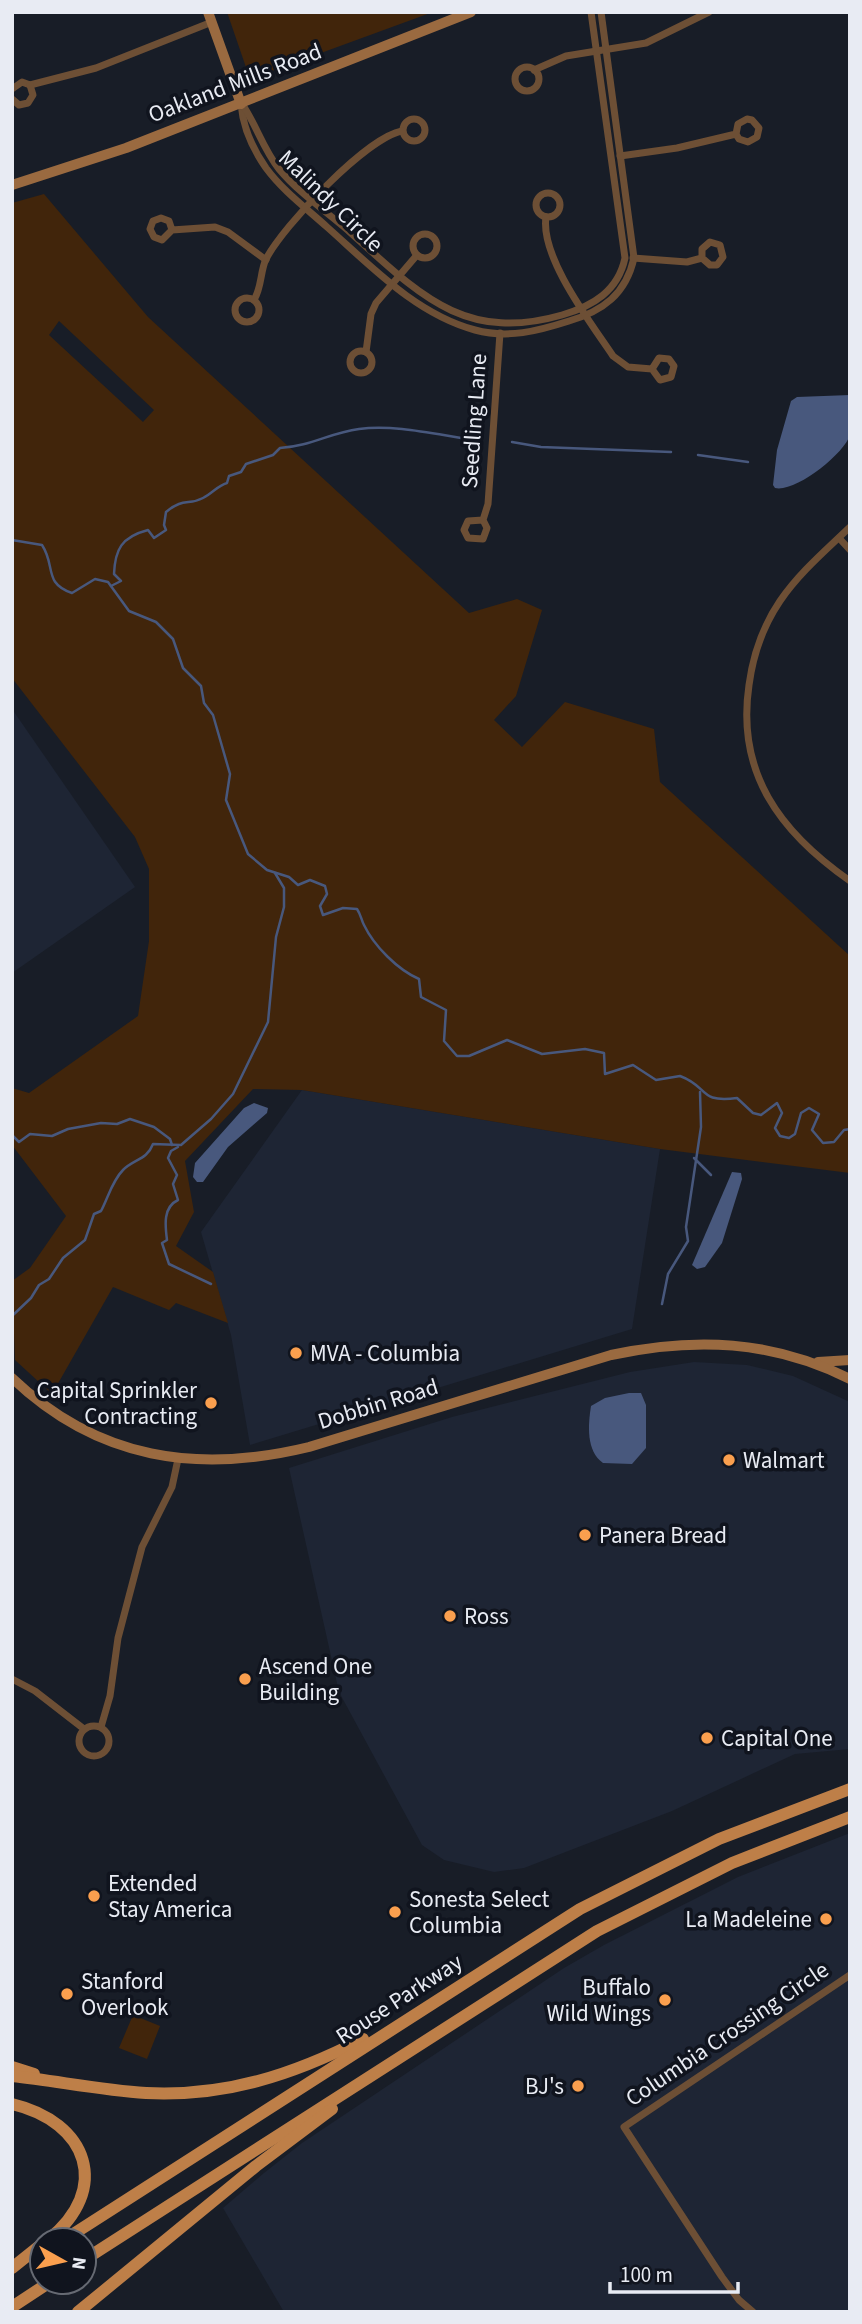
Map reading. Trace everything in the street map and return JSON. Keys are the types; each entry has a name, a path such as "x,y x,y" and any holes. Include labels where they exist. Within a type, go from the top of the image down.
{"main road":[{"name":"Rouse Parkway","path":"86,2226 425,2007 617,1888 778,1814 850,1787"},
{"path":"98,2251 425,2040 631,1912 732,1863 850,1817"},
{"path":"12,2076 142,2093 194,2093 239,2087 302,2068 425,2007"},
{"path":"78,2312 256,2166 425,2040"},
{"path":"12,2067 48,2080"},
{"path":"12,2105 46,2115 57,2122 67,2131 81,2156 84,2181 79,2202 64,2226"},
{"path":"12,2268 28,2255"},
{"path":"12,2274 28,2264"},
{"path":"12,2307 29,2296"}],"street":[{"name":"Oakland Mills Road","path":"12,185 94,160 471,12"},
{"name":"Malindy Circle","path":"241,104 273,161 311,205 395,280 446,319 500,335 537,331 616,296 631,275 634,258 622,155 602,51 591,12"},
{"name":"Malindy Circle","path":"395,280 459,314 501,325 585,312 610,290 622,272 625,258 602,51 601,12"},
{"path":"534,69 555,59 646,43 709,12"},
{"path":"12,89 22,82 30,85 96,68 210,17 241,104"},
{"path":"12,99 19,104 28,103 33,95 30,85"},
{"path":"254,300 266,260 311,205 373,144 402,131"},
{"path":"613,157 677,148 736,134"},
{"path":"546,217 545,234 553,257 585,312 619,362 635,369 652,369"},
{"path":"172,230 208,226 220,228 266,260"},
{"path":"366,352 371,314 417,255"},
{"path":"625,258 687,262 702,258"},
{"name":"Seedling Lane","path":"483,520 488,504 501,325"},
{"path":"850,527 794,582 766,625 751,671 746,719 752,763 778,814 850,881"},
{"path":"839,538 850,550"},
{"name":"Dobbin Road","path":"12,1378 54,1412 121,1446 178,1459 229,1461 270,1457 611,1355 656,1346 684,1343 739,1344 793,1354 850,1378"},
{"path":"814,1362 850,1360"},
{"path":"101,1727 110,1696 118,1638 142,1547 172,1487 178,1459"},
{"path":"12,1679 35,1691 84,1729"},
{"path":"91,1726 101,1727 107,1732 109,1741 105,1751 92,1756 82,1750 79,1738 84,1729 91,1726"},
{"name":"Columbia Crossing Circle","path":"753,2312 739,2300 624,2127 850,1975"},
{"name":"Columbia Crossing Circle","path":"739,2300 741,2312"}],"shaded area":[{"path":"227,12 433,12 250,79"},
{"path":"44,194 148,317 469,613 517,599 542,610 516,696 494,720 522,747 565,702 654,729 660,782 850,956 850,1173 660,1149 302,1090 253,1089 185,1161 194,1212 176,1246 213,1272 228,1323 176,1303 169,1310 113,1287 52,1394 15,1360 12,1281 30,1268 66,1216 12,1145 12,1088 29,1093 138,1016 149,941 149,869 135,837 12,678 12,203","holes":["59,321 154,410 143,422 49,335"]},
{"path":"12,709 135,887 12,973"},
{"path":"302,1090 660,1149 632,1329 250,1445 231,1335 201,1232"},
{"path":"694,1362 747,1365 793,1376 850,1402 850,1749 795,1754 672,1811 524,1868 494,1872 444,1860 422,1845 339,1692 289,1468 452,1417 630,1372"},
{"path":"850,1833 850,2312 284,2312 223,2208 264,2173 302,2143 564,1968 738,1877"},
{"path":"133,2015 160,2026 147,2059 119,2048"}],"water":[{"path":"850,395 851,431 839,452 794,485 775,488 773,485 777,450 791,401 797,397"},
{"path":"254,1103 268,1108 267,1113 228,1147 203,1182 197,1182 193,1177 195,1163 244,1108"},
{"path":"732,1172 741,1173 742,1179 722,1243 705,1267 697,1269 692,1265"},
{"path":"641,1393 646,1405 646,1448 632,1464 603,1463 597,1458 591,1445 591,1406 605,1398"}],"waterway":[{"path":"111,586 121,581 114,574 118,551 131,536 148,530 154,538 166,530 166,512 172,507 203,498 227,483 229,476 241,472 246,464 273,455 280,448 302,445 348,431 373,428 402,429 474,440"},
{"path":"512,442 541,447 671,452"},
{"path":"698,455 748,462"},
{"path":"12,540 42,545 53,579 63,589 72,593 95,579 108,582 129,611 156,622 173,639 183,668 201,686 204,703 213,715 230,774 226,800 248,854 267,870 289,877 298,885 310,880 325,886 327,894 320,906 323,915 343,908 357,909 368,933 380,949 403,970 419,979 421,997 446,1010 444,1041 457,1056 469,1056 507,1040 542,1054 585,1049 604,1053 605,1074 633,1065 656,1080 680,1076 709,1096 737,1098 753,1113 761,1115 777,1103 782,1113 775,1128 780,1136 789,1138 795,1134 801,1113 809,1108 819,1114 812,1130 823,1143 834,1142 844,1130 850,1129"},
{"path":"12,1316 31,1298 39,1285 49,1279 63,1258 85,1240 94,1214 101,1211 119,1174 144,1156 153,1144 181,1145 211,1119 233,1094 268,1022 276,937 284,907 284,888 275,873"},
{"path":"662,1304 668,1274 688,1241 686,1227 701,1127 700,1092"},
{"path":"12,1135 19,1142 30,1134 52,1136 68,1129 101,1123 117,1124 130,1119 154,1127 170,1139 172,1145"},
{"path":"178,1147 171,1151 168,1158 177,1175 173,1184 178,1200 167,1212 167,1240 162,1243 169,1264 211,1284"},
{"path":"694,1158 711,1175"}],"place":[{"name":"MVA - Columbia","path":"296,1353"},
{"name":"Capital Sprinkler Contracting","path":"211,1403"},
{"name":"Walmart","path":"729,1460"},
{"name":"Panera Bread","path":"585,1535"},
{"name":"Ross","path":"450,1616"},
{"name":"Ascend One Building","path":"245,1679"},
{"name":"Capital One","path":"707,1738"},
{"name":"Extended Stay America","path":"94,1896"},
{"name":"Sonesta Select Columbia","path":"395,1912"},
{"name":"La Madeleine","path":"826,1919"},
{"name":"Stanford Overlook","path":"67,1994"},
{"name":"Buffalo Wild Wings","path":"665,2000"},
{"name":"BJ's","path":"578,2086"}]}
